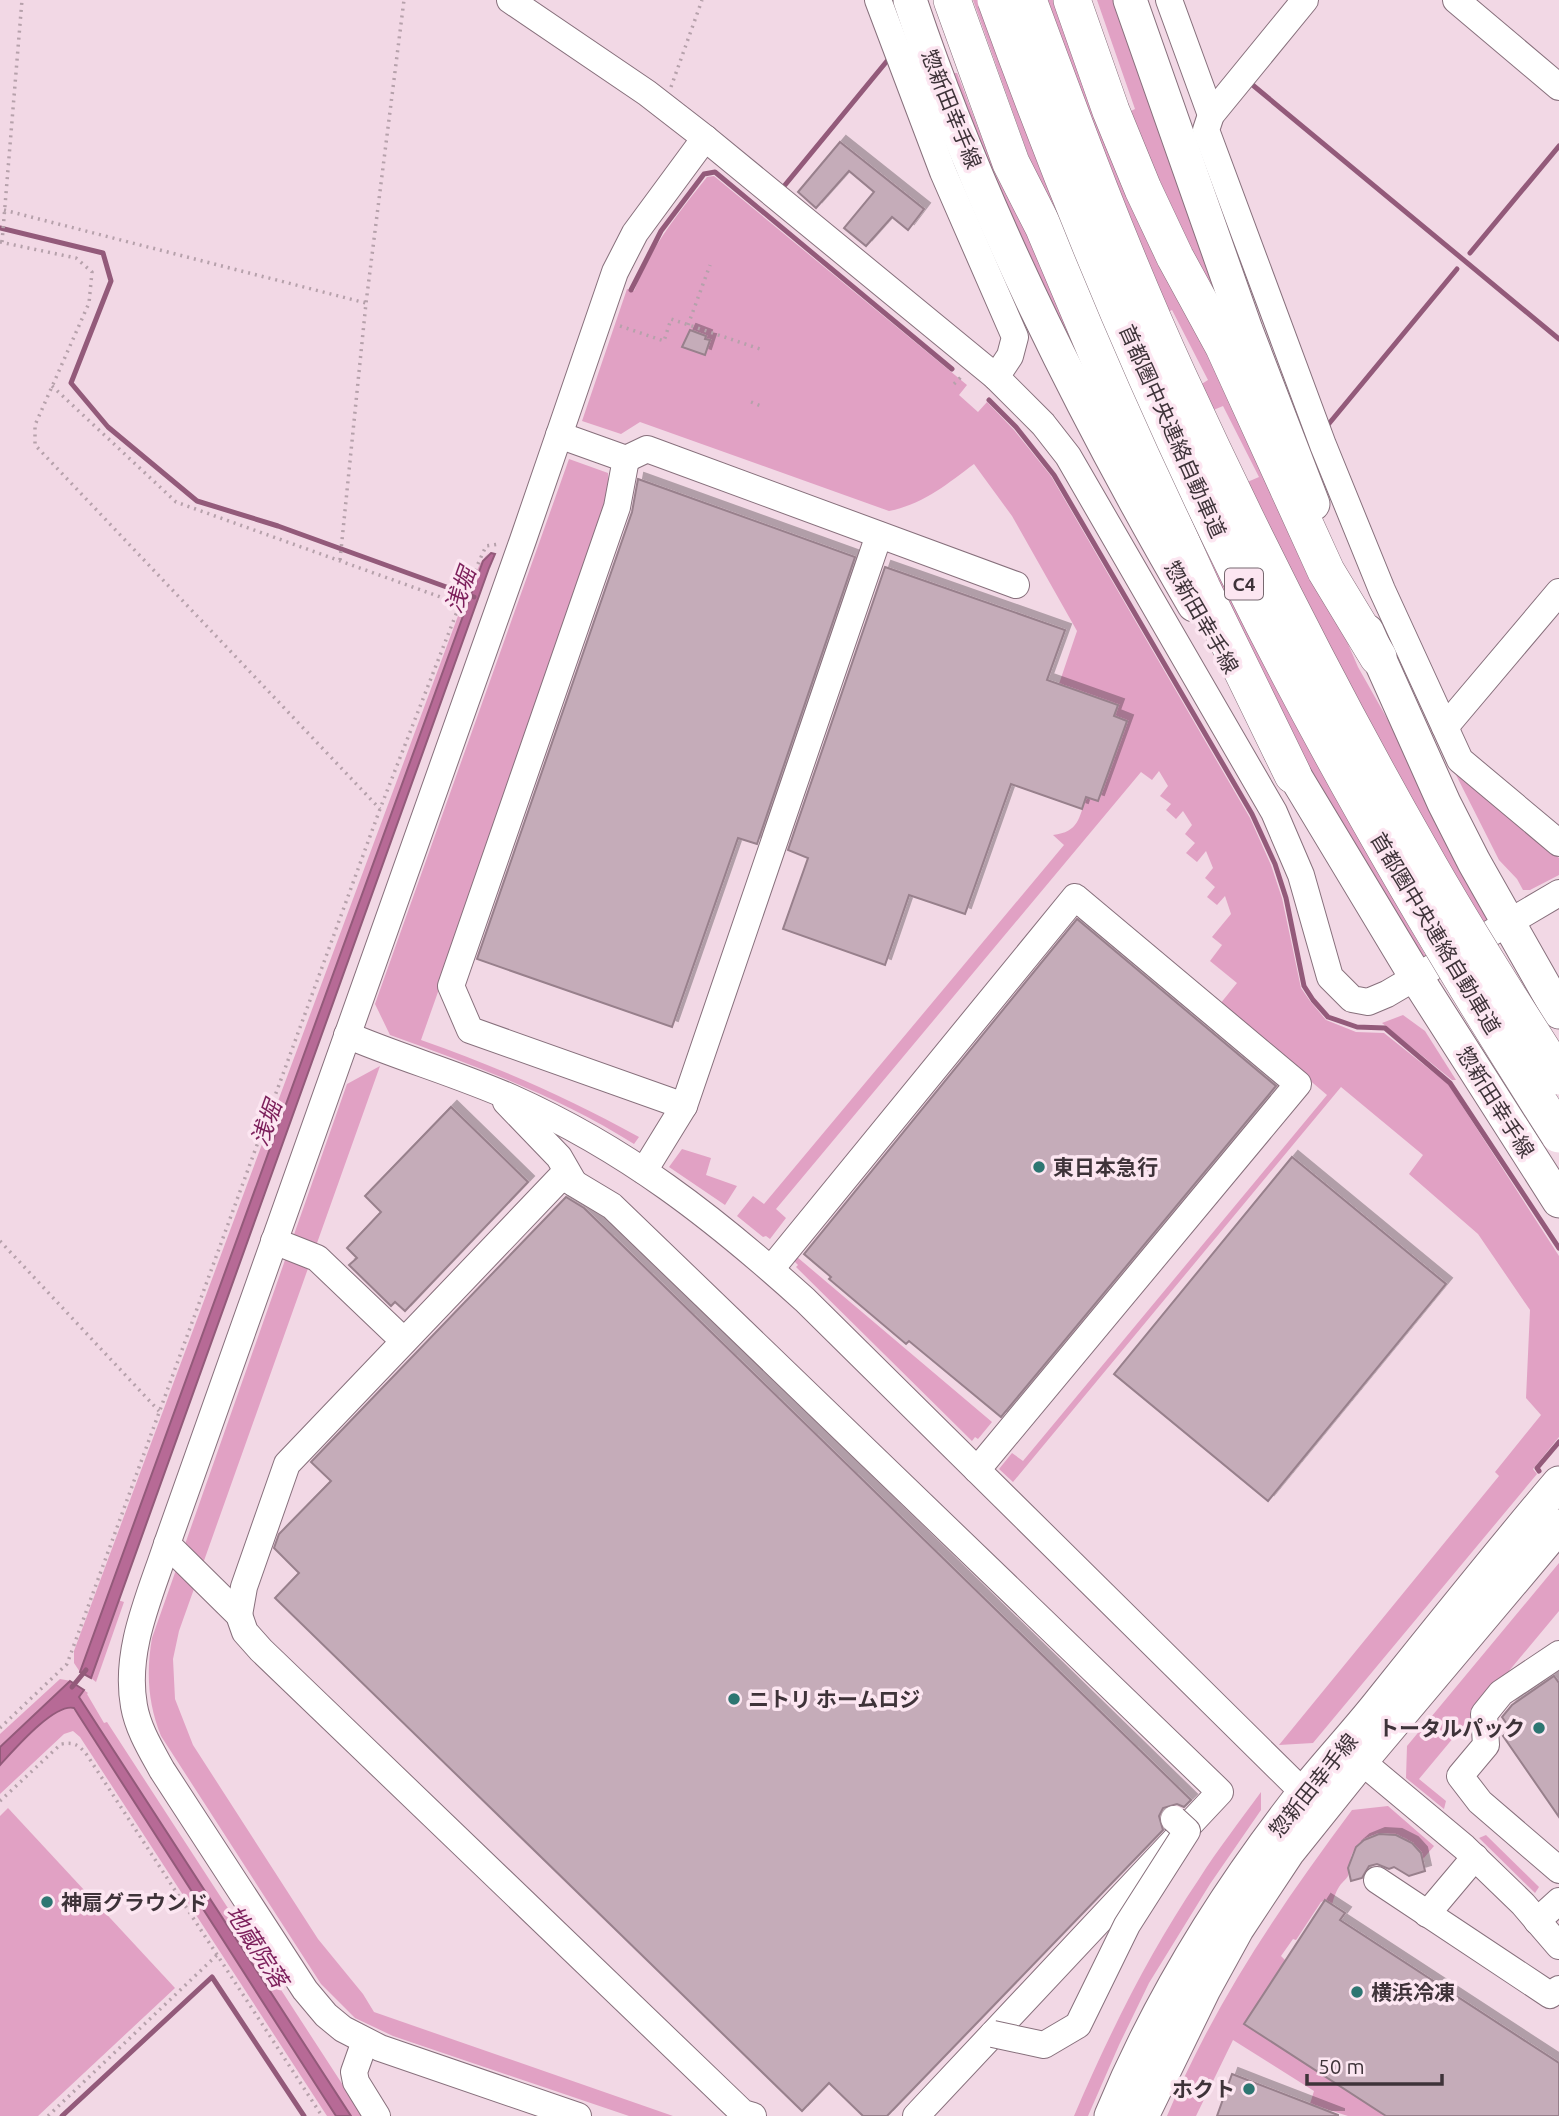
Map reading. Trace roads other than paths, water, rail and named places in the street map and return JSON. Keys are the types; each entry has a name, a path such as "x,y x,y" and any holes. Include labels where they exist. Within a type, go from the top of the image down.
{"highway":[{"path":"952,0 1011,163 1044,228 1115,396 1202,588 1293,775"},
{"name":"首都圏中央連絡自動車道","path":"996,0 1084,229 1149,383 1239,575 1335,760 1414,900 1559,1133"},
{"name":"首都圏中央連絡自動車道","path":"1028,0 1118,235 1177,374 1257,543 1311,652 1421,852 1559,1076"},
{"path":"1072,0 1111,111 1143,189 1175,257 1224,347 1326,571 1378,657"}],"main road":[{"name":"惣新田幸手線","path":"910,0 987,196 1078,393 1115,465 1293,775 1416,977 1559,1201"},
{"path":"1130,0 1246,330 1312,503 1444,803 1507,923 1559,1012"},
{"name":"惣新田幸手線","path":"1111,2116 1144,2041 1174,1986 1231,1894 1304,1794 1559,1483"},
{"name":"惣新田幸手線","path":"1142,2116 1175,2044 1237,1929 1288,1852 1559,1526"}],"street":[{"path":"510,0 664,106 705,138 996,377 1043,424 1068,456 1274,812 1301,875 1330,977 1352,999 1368,1002 1387,994 1559,893"},
{"path":"878,0 943,172 1015,337 1010,356 996,377"},
{"path":"1169,0 1211,116"},
{"path":"1306,0 1211,116 1206,130 1298,380 1382,590 1460,760 1559,843"},
{"path":"1456,0 1559,87"},
{"path":"578,2116 403,2057 343,2029 326,2015 306,1990 162,1770 142,1733 134,1707 132,1660 139,1626 167,1544 523,540 615,272 635,233 705,138"},
{"path":"559,435 626,459 647,449 1016,585"},
{"path":"626,459 617,507 450,986 470,1030 684,1106"},
{"path":"644,1171 684,1106 879,535"},
{"path":"1445,727 1559,592"},
{"path":"771,1269 1074,897 1298,1084 977,1470"},
{"path":"347,1035 496,1092 562,1122 619,1153 744,1245 805,1300 1304,1794"},
{"path":"496,1092 559,1157 574,1184"},
{"path":"239,1615 244,1587 287,1464 562,1176 612,1206 1220,1792 916,2116"},
{"path":"274,1241 317,1258 404,1341"},
{"path":"167,1544 239,1615 245,1632 261,1650 743,2113 753,2116"},
{"path":"1559,1654 1501,1693 1484,1714 1486,1745 1460,1776 1479,1802 1559,1870"},
{"path":"1361,1761 1475,1857 1559,1946"},
{"path":"1450,1835 1479,1802"},
{"path":"993,2034 1044,2045 1077,2025 1128,1925 1187,1831 1174,1819"},
{"path":"1427,1914 1475,1857"},
{"path":"1377,1880 1550,1995 1559,1989"},
{"path":"1537,1920 1559,1902"},
{"path":"365,2041 354,2065 354,2072 356,2082 377,2116"}],"waterway":[{"path":"785,185 887,61"},
{"path":"1249,82 1559,339"},
{"path":"1470,253 1559,146"},
{"path":"631,290 661,231 704,174 715,172 952,369"},
{"path":"0,228 103,253 111,281 71,383 108,427 197,501 278,526 474,597"},
{"path":"1327,426 1457,269"},
{"path":"989,400 1016,427 1054,475 1252,814 1275,864 1286,898 1304,986 1313,1000 1328,1017 1357,1027 1385,1028 1450,1083 1559,1248"},
{"path":"1539,1471 1537,1468 1559,1442"},
{"name":"浅堀","path":"72,1687 86,1670"},
{"path":"62,2116 212,1977 304,2116"}],"place":[{"name":"東日本急行","path":"1039,1167"},
{"name":"ニトリ ホームロジ","path":"734,1699"},
{"name":"トータルパック","path":"1539,1728"},
{"name":"神扇グラウンド","path":"47,1902"},
{"name":"横浜冷凍","path":"1357,1992"},
{"name":"ホクト","path":"1249,2089"}],"water label":[{"name":"地蔵院落","path":"257,1946"}]}
